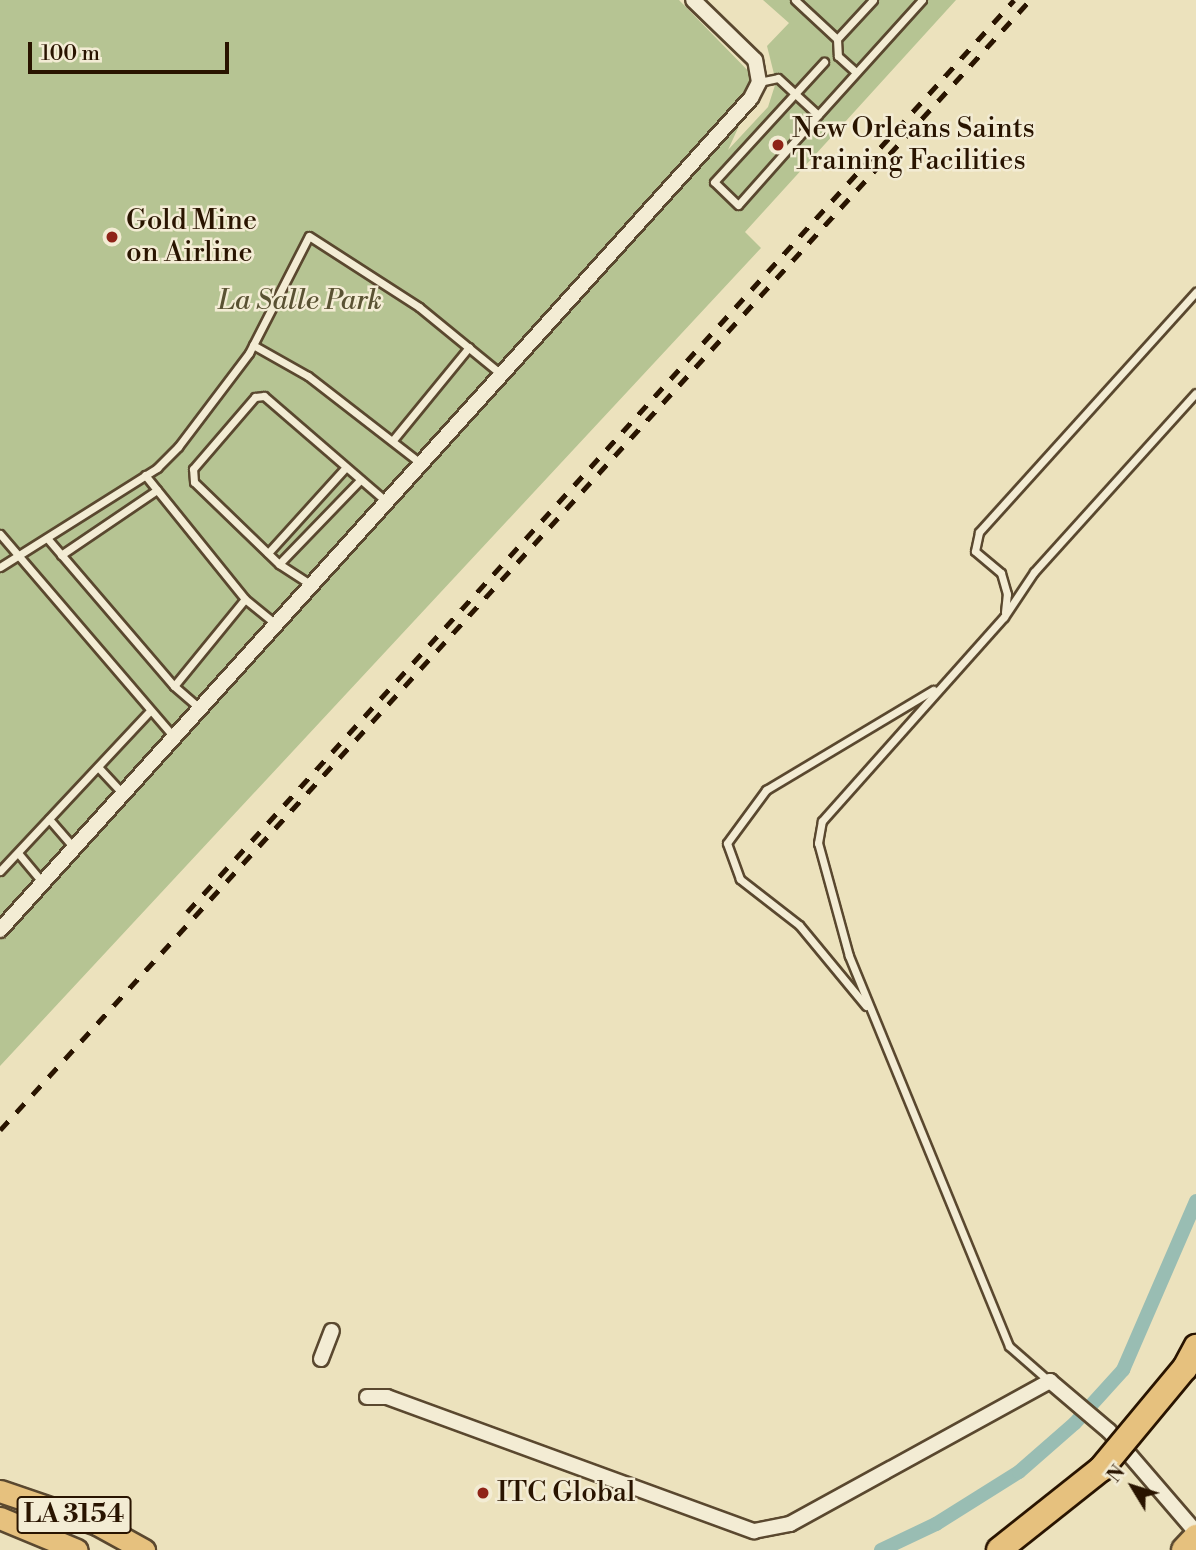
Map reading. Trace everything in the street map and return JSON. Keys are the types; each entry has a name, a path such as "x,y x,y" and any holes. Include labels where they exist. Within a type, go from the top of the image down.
{"highway":[{"path":"999,1550 1101,1469 1185,1368 1196,1347"},
{"path":"1184,1550 1196,1534"}],"main road":[{"name":"LA 3154","path":"0,1491 97,1524 144,1550"},
{"name":"LA 3154","path":"0,1518 78,1550"}],"street":[{"path":"0,930 715,141 759,82 755,60 693,0"},
{"path":"321,1359 332,1331"},
{"path":"367,1398 387,1397 754,1531 790,1524 1050,1381 1109,1431 1196,1534"}],"lane":[{"path":"796,0 837,39 838,56 856,72"},
{"path":"837,39 873,0"},
{"path":"824,62 714,183 738,205 922,0"},
{"path":"759,82 778,78 818,115"},
{"path":"0,567 145,475 178,447 213,406 253,345 309,236 419,307 502,375"},
{"path":"1004,617 1007,594 1001,573 975,551 979,532 1196,292"},
{"path":"253,345 308,376 422,465"},
{"path":"393,440 469,348"},
{"path":"1050,1381 1009,1346 849,956 818,843 822,821 1004,617 1034,572 1196,393"},
{"path":"314,586 279,564 194,482 193,469 255,397 264,397 388,503"},
{"path":"268,553 345,468"},
{"path":"145,475 245,598 278,625"},
{"path":"279,564 360,480"},
{"path":"61,555 157,490"},
{"path":"322,494 334,506"},
{"path":"297,521 309,533"},
{"path":"0,534 149,712 175,738"},
{"path":"47,538 174,686 200,710"},
{"path":"174,686 245,598"},
{"path":"873,1016 799,925 740,879 727,843 766,789 942,684"},
{"path":"0,872 149,712"},
{"path":"98,768 124,794"},
{"path":"49,819 74,848"},
{"path":"18,853 43,883"}],"green space":[{"name":"La Salle Park","path":"0,0 679,0 759,82 728,150 768,107 776,82 767,46 789,23 763,0 956,0 745,232 761,248 0,1066"}],"waterway":[{"path":"881,1550 936,1524 1019,1472 1075,1423 1123,1370 1196,1201"}],"railway":[{"path":"187,912 1014,0"},
{"path":"0,1130 1030,0"}],"place":[{"name":"New Orleans Saints Training Facilities","path":"778,145"},
{"name":"Gold Mine on Airline","path":"112,237"},
{"name":"ITC Global","path":"483,1493"}]}
